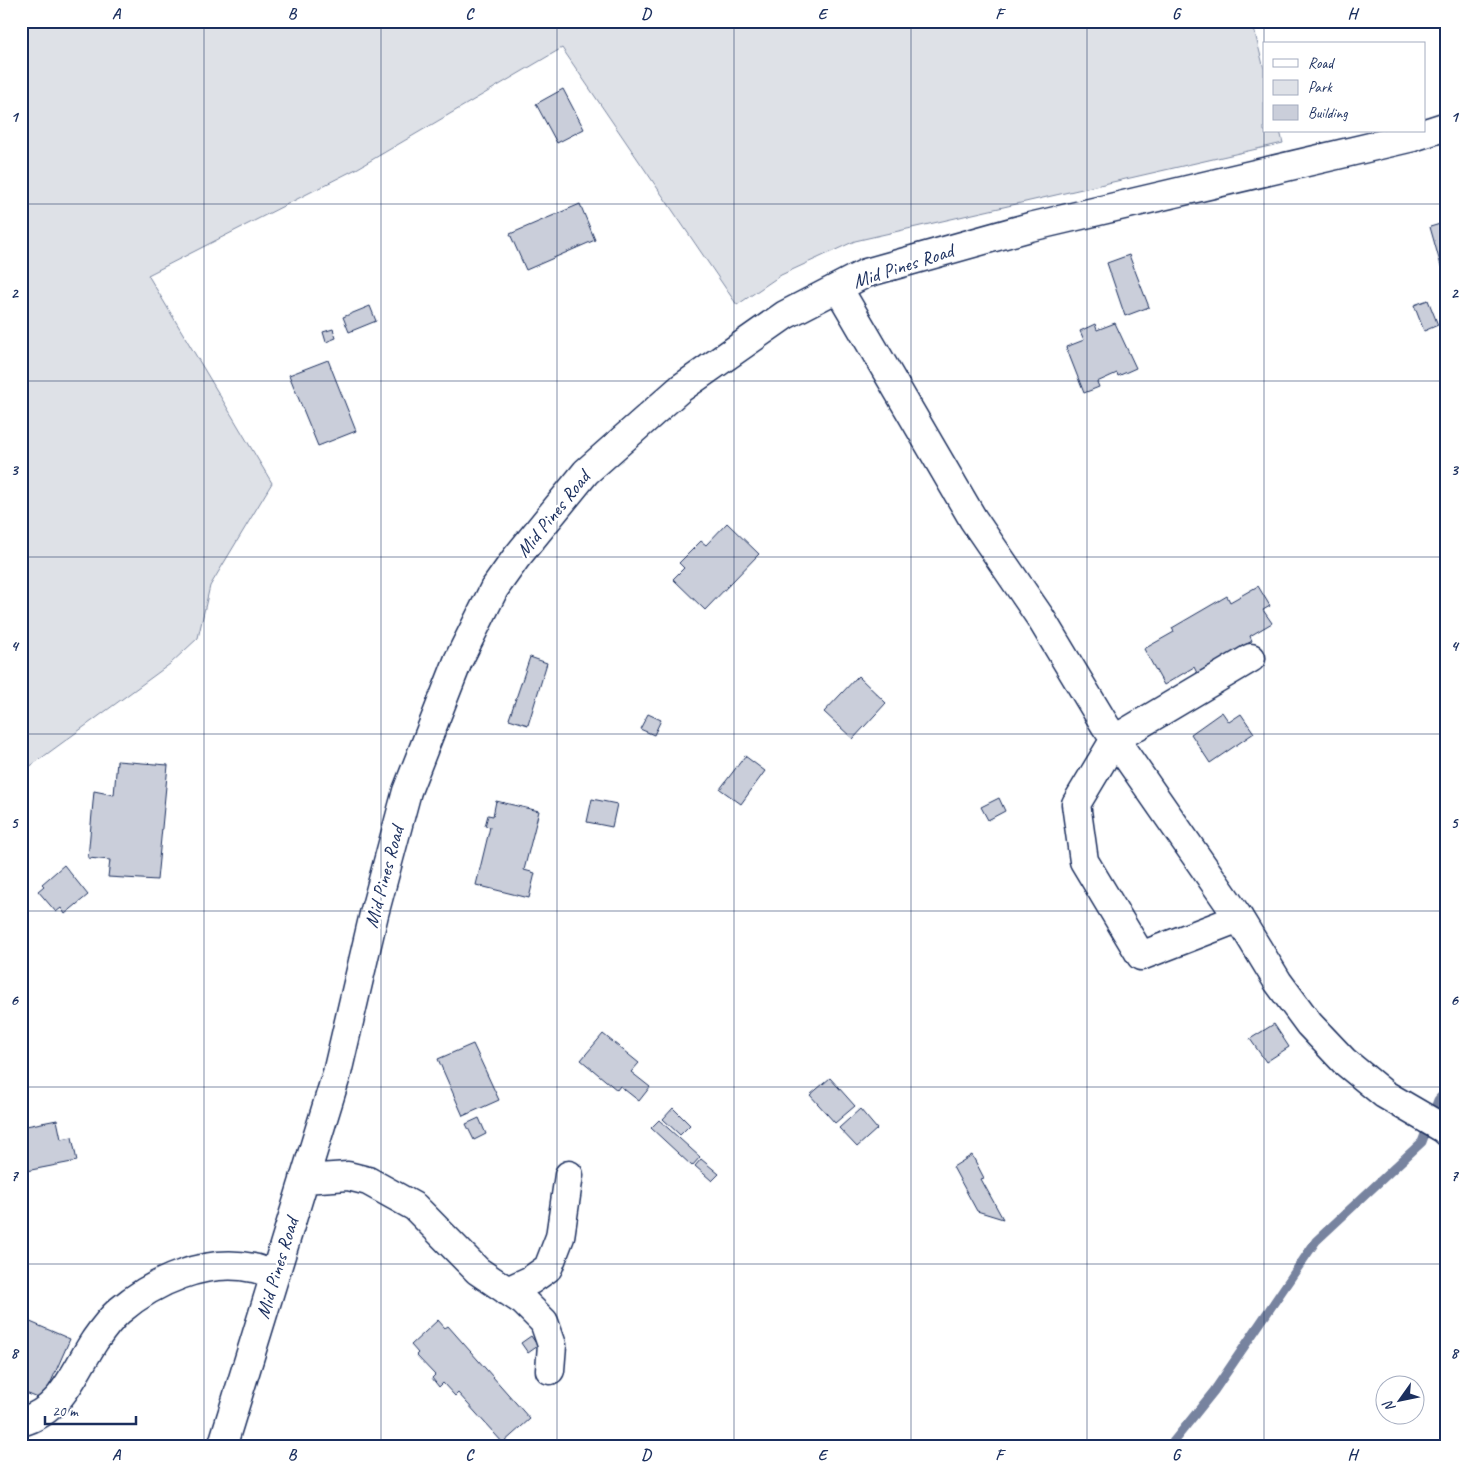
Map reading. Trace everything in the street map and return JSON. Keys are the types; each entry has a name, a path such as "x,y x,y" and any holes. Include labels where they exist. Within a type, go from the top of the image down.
{"street":[{"name":"Mid Pines Road","path":"222,1447 336,1073 374,914 407,791 458,661 494,589 516,558 586,472 681,388 785,316 866,274 1030,227 1413,137 1447,126"},
{"path":"838,288 973,519 1040,617 1115,739 1239,918 1278,982 1308,1024 1351,1066 1384,1094 1445,1131"},
{"path":"1239,918 1141,956 1084,861 1076,804 1115,739 1250,658"},
{"path":"507,1290 531,1280 548,1268 560,1236 569,1175"},
{"path":"304,1179 348,1176 368,1181 414,1207 478,1271 524,1302 544,1322 552,1346 550,1370"},
{"path":"21,1422 47,1410 64,1393 96,1340 118,1312 141,1294 169,1279 225,1266 253,1268 274,1276"}],"green space":[{"path":"21,21 1252,21 1263,65 1263,132 1280,132 1283,143 855,241 781,275 737,305 562,48 358,168 148,275 272,483 210,586 198,638 170,664 21,773"}],"building":[{"path":"563,89 584,129 557,143 536,104"},
{"path":"580,204 595,240 526,270 510,234"},
{"path":"1447,222 1447,265 1441,266 1430,227"},
{"path":"1129,255 1149,307 1125,316 1107,263"},
{"path":"1428,300 1438,325 1424,331 1414,305"},
{"path":"370,306 376,321 349,332 343,317"},
{"path":"1115,323 1136,368 1118,376 1117,373 1097,382 1099,387 1084,393 1066,347 1084,340 1080,331 1095,324 1097,330"},
{"path":"333,329 336,338 326,342 323,332"},
{"path":"328,360 356,431 318,446 289,375"},
{"path":"727,523 759,554 705,610 673,579 684,568 679,563 701,541 706,545"},
{"path":"1258,586 1270,606 1263,610 1272,623 1250,636 1252,641 1197,673 1194,667 1164,685 1144,649 1174,632 1172,628 1227,596 1230,602"},
{"path":"530,657 547,663 528,725 509,719"},
{"path":"858,676 886,703 853,739 824,712"},
{"path":"1222,712 1229,722 1241,714 1254,733 1210,763 1191,734"},
{"path":"648,714 661,720 654,735 640,729"},
{"path":"745,756 765,771 741,804 720,789"},
{"path":"117,761 168,765 157,880 108,877 110,860 88,858 94,791 114,795"},
{"path":"999,798 1005,811 988,820 981,807"},
{"path":"592,799 617,804 612,827 587,822"},
{"path":"496,801 539,811 524,870 535,873 529,898 476,885 490,827 485,826 488,815 493,816"},
{"path":"64,865 88,895 65,914 61,908 56,912 38,891 44,886 42,884"},
{"path":"1274,1024 1289,1047 1266,1062 1250,1039"},
{"path":"603,1034 639,1063 631,1072 650,1087 639,1101 620,1086 617,1090 581,1060"},
{"path":"473,1044 499,1100 463,1116 438,1059"},
{"path":"830,1078 855,1106 835,1123 810,1095"},
{"path":"673,1108 690,1125 680,1135 663,1119"},
{"path":"860,1109 877,1129 857,1147 839,1128"},
{"path":"479,1118 486,1134 474,1140 466,1124"},
{"path":"57,1120 61,1139 72,1137 77,1161 21,1172 21,1127"},
{"path":"659,1120 700,1157 692,1166 651,1128"},
{"path":"972,1155 984,1178 981,1179 1003,1219 977,1211 953,1167"},
{"path":"701,1159 719,1174 712,1181 695,1166"},
{"path":"21,1318 70,1339 43,1400 21,1391"},
{"path":"438,1320 445,1328 448,1326 530,1419 503,1443 458,1393 455,1396 443,1383 439,1387 432,1378 435,1375 416,1355 418,1353 411,1345"},
{"path":"531,1336 538,1346 528,1353 521,1343"}],"waterway":[{"path":"1169,1447 1214,1391 1316,1241 1422,1142 1438,1100 1447,1090"}]}
